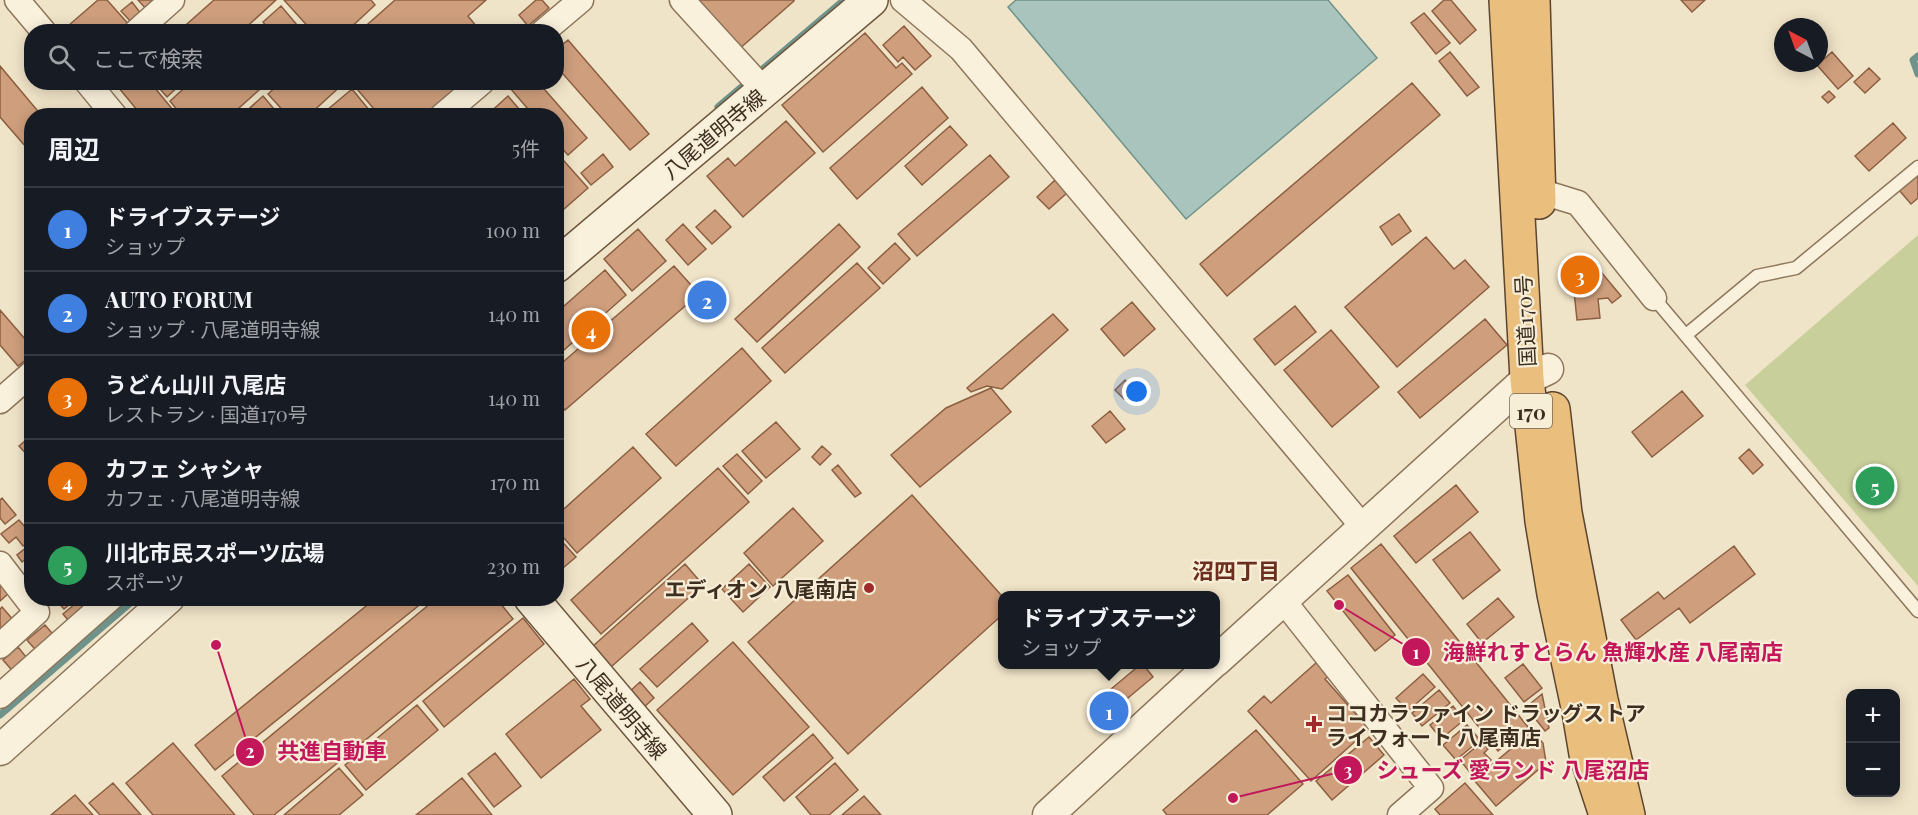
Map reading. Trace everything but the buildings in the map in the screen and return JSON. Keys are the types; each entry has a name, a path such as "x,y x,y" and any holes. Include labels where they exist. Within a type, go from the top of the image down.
{"highway":[{"name":"国道170号","path":"1506,0 1538,374"},
{"name":"国道170号","path":"1533,0 1539,191 1538,374 1542,521 1554,594 1579,712 1599,749 1628,815"},
{"name":"国道170号","path":"1599,749 1606,815"}],"main road":[{"name":"八尾道明寺線","path":"564,259 755,80 871,0"},
{"name":"八尾道明寺線","path":"538,606 715,815"}],"street":[{"path":"17,0 37,24"},
{"path":"145,24 172,0"},
{"path":"552,24 581,0"},
{"path":"682,0 755,80"},
{"path":"903,0 961,49 1363,527"},
{"path":"94,90 108,108"},
{"path":"451,108 473,90"},
{"path":"1539,191 1578,203 1654,298"},
{"path":"1220,656 1363,527 1538,374"},
{"path":"0,401 24,381"},
{"path":"0,564 24,594"},
{"path":"1282,600 1431,788 1400,815"},
{"path":"0,645 38,612 33,606"},
{"path":"2,690 102,606"},
{"path":"0,750 160,606"},
{"path":"1057,812 1207,669"},
{"path":"1595,815 1599,749"},
{"path":"1599,749 1643,815"}],"lane":[{"path":"1686,335 1757,276 1796,268 1918,167"},
{"path":"1654,298 1918,611"}],"green space":[{"path":"1918,235 1918,586 1745,385"}],"water":[{"path":"1016,0 1328,0 1377,58 1186,219 1008,7"}],"waterway":[{"path":"718,107 844,0"},
{"path":"1918,56 1913,60 1918,74"},
{"path":"0,715 127,606"}],"place":[{"name":"うどん山川 八尾店","path":"1580,275"},
{"name":"AUTO FORUM","path":"707,300"},
{"name":"カフェ シャシャ","path":"591,330"},
{"name":"川北市民スポーツ広場","path":"1875,486"},
{"name":"エディオン 八尾南店","path":"869,588"},
{"name":"海鮮れすとらん 魚輝水産 八尾南店","path":"1339,605"},
{"name":"共進自動車","path":"216,645"},
{"name":"ドライブステージ","path":"1109,711"},
{"name":"ココカラファイン ドラッグストア ライフォート 八尾南店","path":"1314,724"},
{"name":"シューズ 愛ランド 八尾沼店","path":"1233,798"}],"district":[{"name":"沼四丁目","path":"1236,570"}]}
